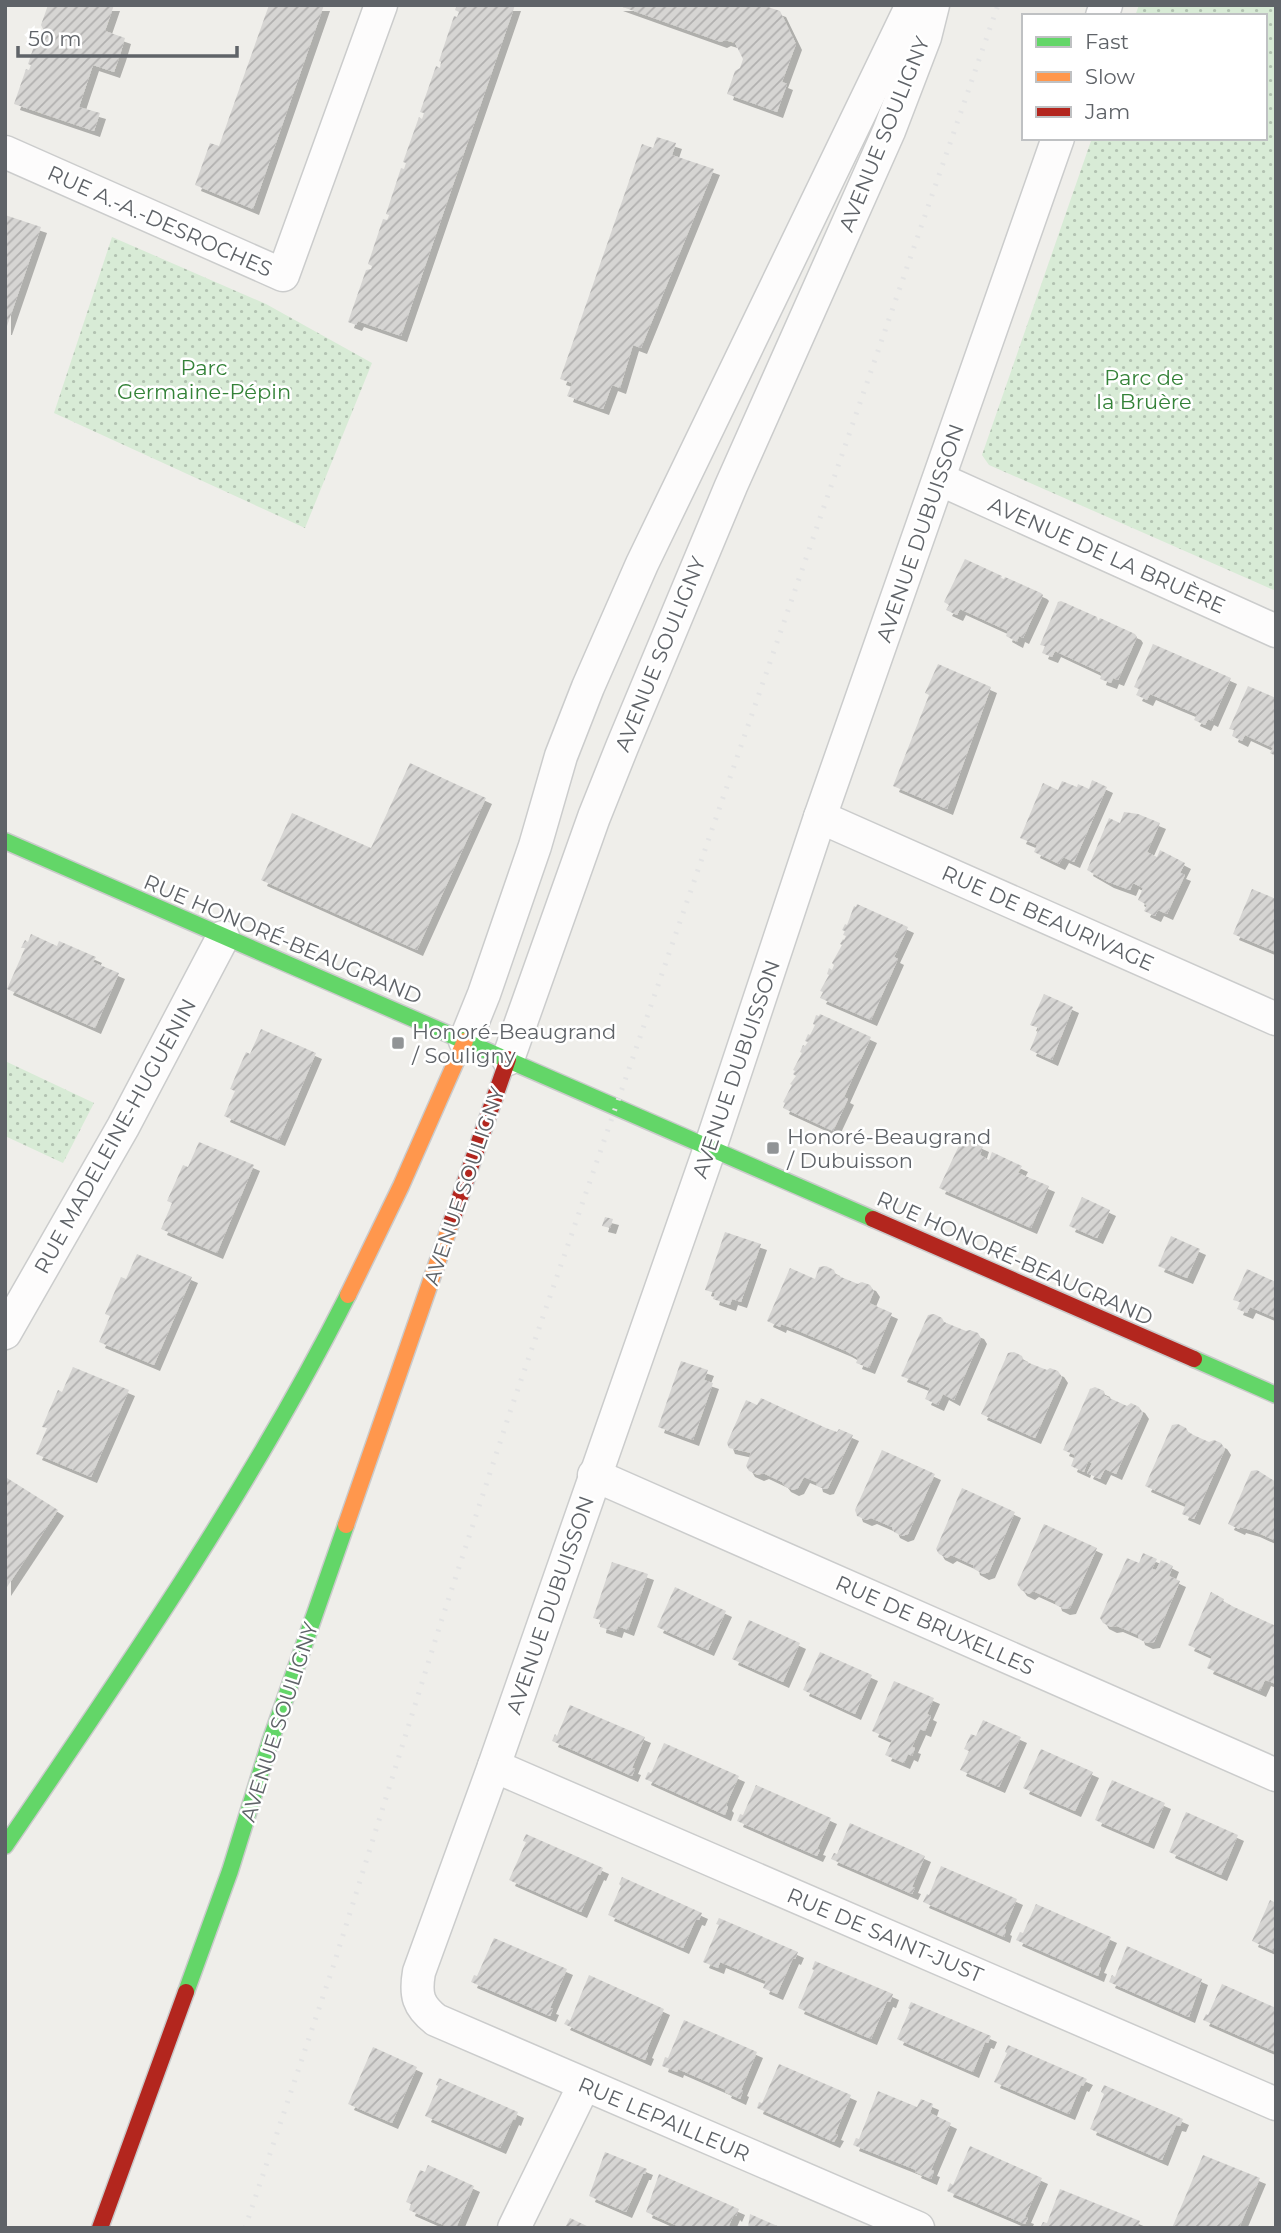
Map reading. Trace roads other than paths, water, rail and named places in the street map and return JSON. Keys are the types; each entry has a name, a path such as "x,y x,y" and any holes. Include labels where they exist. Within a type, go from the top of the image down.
{"main road":[{"name":"RUE HONORÉ-BEAUGRAND","path":"5,841 1276,1395"},
{"name":"AVENUE SOULIGNY","path":"5,1846 177,1593 282,1420 371,1251 465,1041"},
{"name":"AVENUE SOULIGNY","path":"100,2228 230,1871 274,1729 508,1059"}],"street":[{"name":"RUE A.-A.-DESROCHES","path":"5,152 283,275 381,5"},
{"name":"AVENUE SOULIGNY","path":"465,1041 535,846 561,756 608,639 912,5"},
{"name":"AVENUE SOULIGNY","path":"508,1059 594,817 730,486 889,131 925,37 933,5"},
{"name":"AVENUE DUBUISSON","path":"418,2000 419,1972 494,1766 710,1147 820,817 1057,140"},
{"name":"AVENUE DE LA BRUÈRE","path":"939,480 1276,631"},
{"name":"RUE DE BEAURIVAGE","path":"820,817 1276,1019"},
{"name":"RUE MADELEINE-HUGUENIN","path":"5,1333 123,1127 223,937"},
{"name":"RUE DE BRUXELLES","path":"594,1475 1276,1775"},
{"name":"RUE DE SAINT-JUST","path":"494,1766 1276,2104"},
{"name":"RUE LEPAILLEUR","path":"418,2000 424,2011 436,2020 918,2228"},
{"path":"514,2228 584,2085"}],"railway":[{"path":"245,2228 334,1964 511,1409 998,5"}],"place":[{"name":"Honoré-Beaugrand / Souligny","path":"398,1043"},
{"name":"Honoré-Beaugrand / Dubuisson","path":"773,1148"}],"park label":[{"name":"Parc Germaine-Pépin","path":"204,379"},
{"name":"Parc de la Bruère","path":"1144,389"}]}
